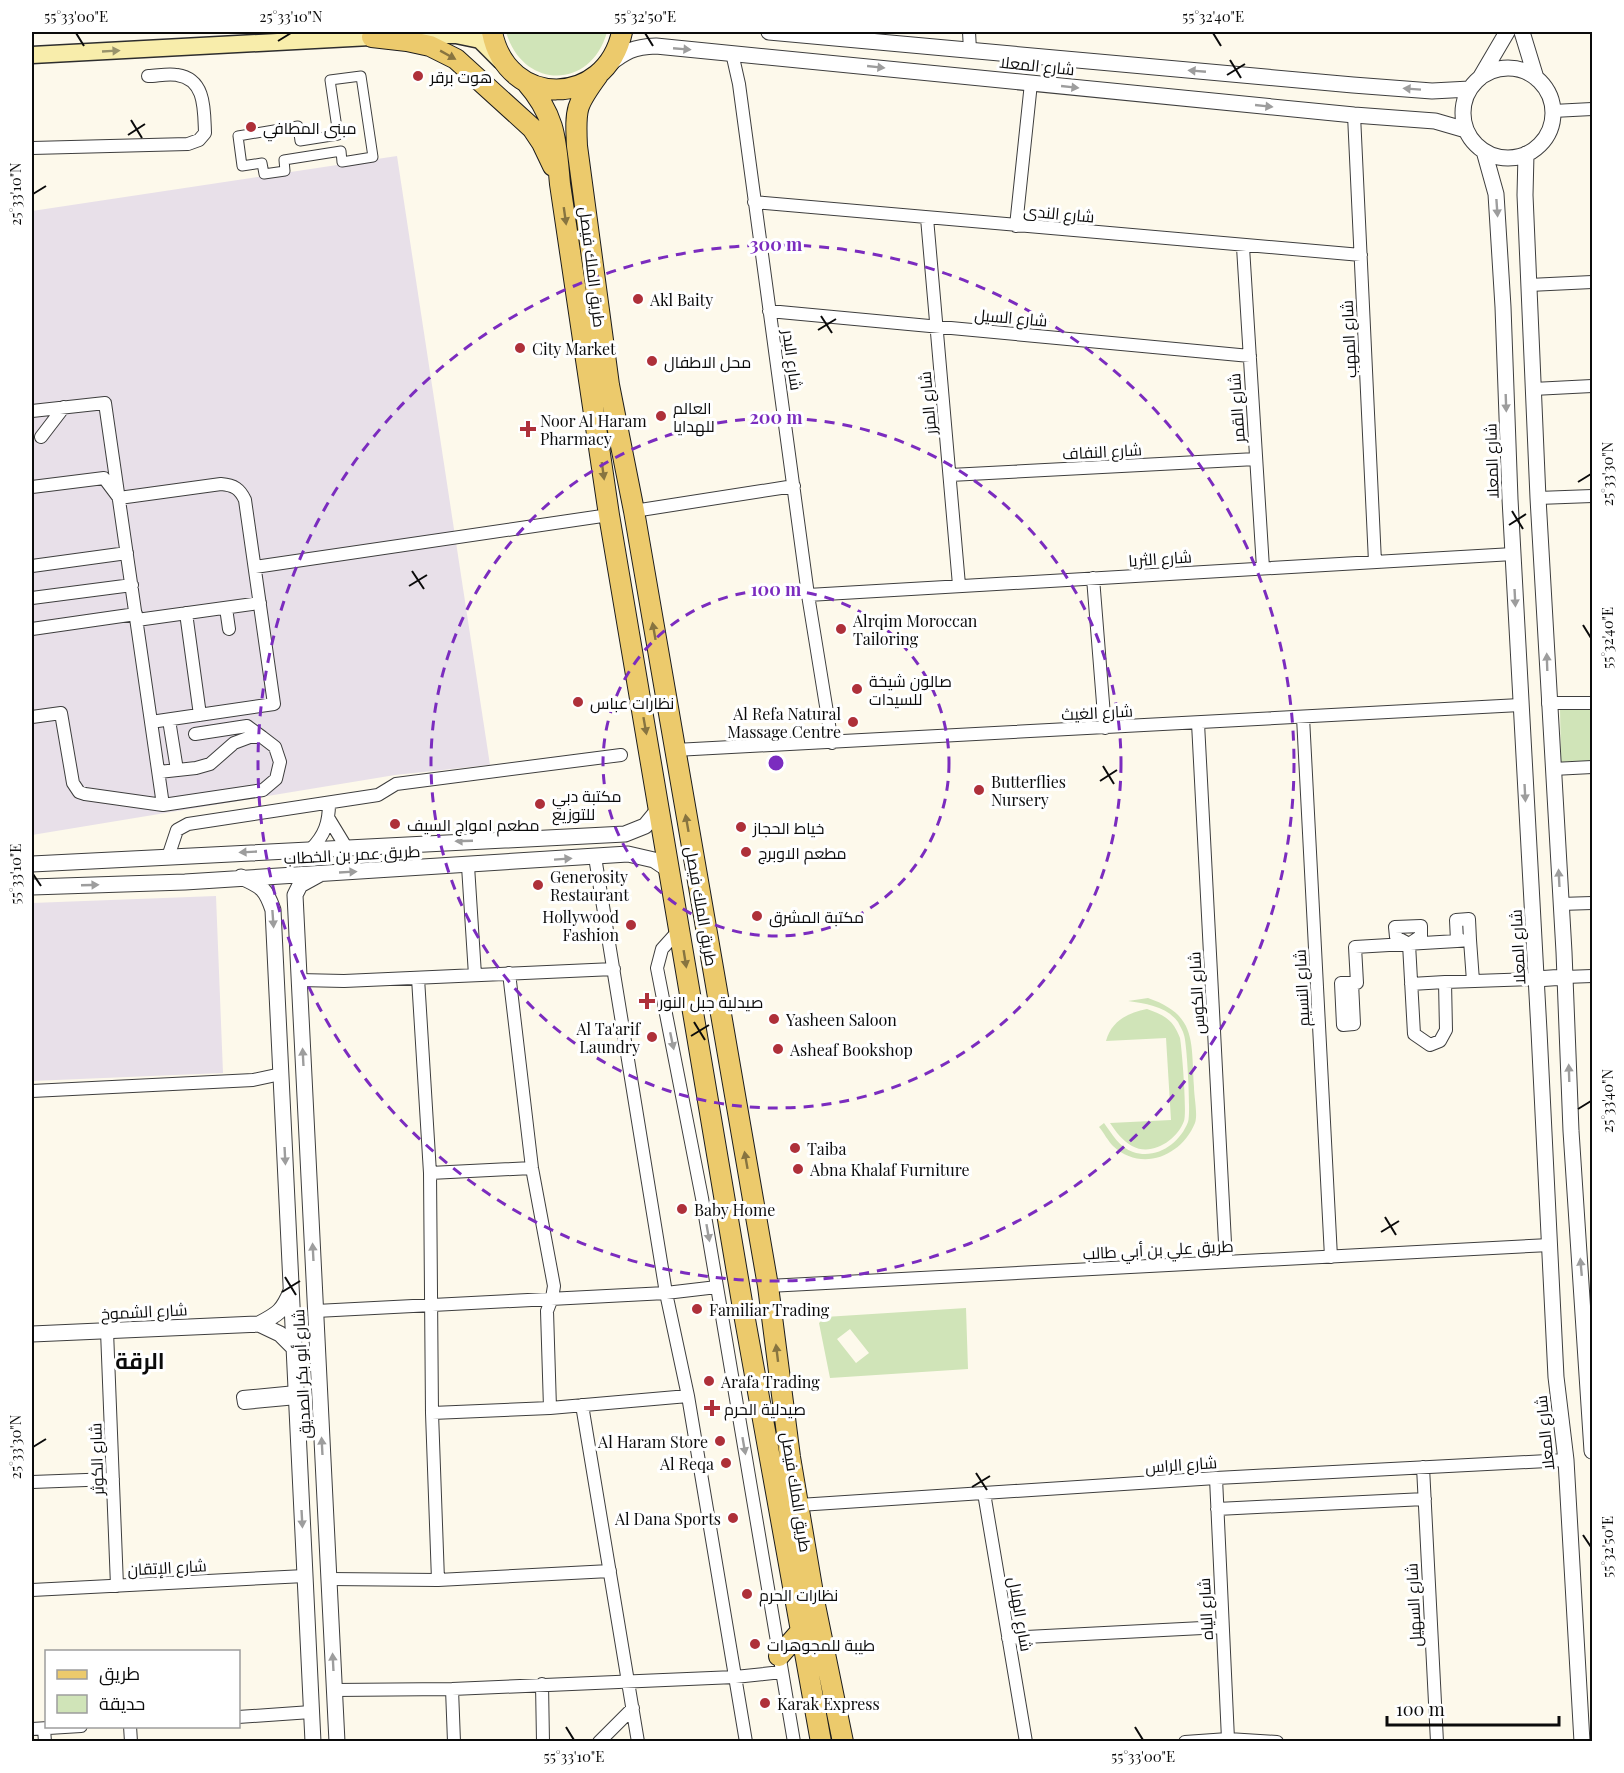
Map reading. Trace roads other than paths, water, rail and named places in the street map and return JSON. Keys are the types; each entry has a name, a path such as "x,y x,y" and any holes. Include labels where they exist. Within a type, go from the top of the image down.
{"main road":[{"path":"492,32 495,47 506,66"},
{"name":"طريق الملك فيصل","path":"622,32 619,47 580,100 575,117 577,146 609,385 634,511 768,1286 790,1457 815,1605 843,1742"},
{"path":"32,55 249,38 456,35 480,40 526,82 544,89 563,90 582,85 603,70"},
{"path":"372,37 430,46 456,59 532,128 543,143 560,184"},
{"name":"طريق الملك فيصل","path":"526,82 541,99 548,114 557,148 560,184 609,515 744,1314 821,1742"},
{"path":"744,1314 762,1373 785,1498 789,1505 799,1505"},
{"path":"780,1664 800,1632"}],"street":[{"name":"شارع المعلا","path":"769,32 855,36 970,50 1432,91 1475,84"},
{"path":"969,32 970,50"},
{"path":"1475,84 1493,71 1508,68 1523,71 1536,78 1545,87 1551,99 1552,125 1538,147 1512,158 1497,157 1484,152 1473,142 1466,130 1463,116 1465,102 1475,84 1507,32"},
{"path":"1522,32 1536,78"},
{"name":"شارع المعلا","path":"603,70 627,51 656,46 1354,115 1435,120 1466,130"},
{"name":"شارع البدر","path":"732,53 739,84 808,595 832,743"},
{"path":"32,148 188,144 199,140 205,133 204,103 199,89 192,80 176,74 148,76"},
{"path":"361,76 373,157 342,162 341,151 284,160 285,171 264,174 262,163 242,166 238,136 298,126 300,141 338,135 330,80 361,76"},
{"path":"1016,226 1031,83"},
{"path":"1553,111 1593,109"},
{"name":"شارع المهب","path":"1354,115 1375,562"},
{"name":"شارع المعلا","path":"1484,152 1496,194 1503,307 1520,705 1556,1377 1566,1460 1582,1742"},
{"path":"1526,154 1525,195 1548,703 1565,977 1571,1131 1593,1451"},
{"name":"شارع الندى","path":"754,202 1243,247 1361,255"},
{"name":"شارع المزر","path":"927,218 959,585"},
{"name":"شارع القمر","path":"1243,247 1263,568"},
{"path":"1529,285 1593,282"},
{"name":"شارع السيل","path":"769,311 1250,356"},
{"path":"1533,389 1593,386"},
{"path":"32,411 105,403 163,805"},
{"path":"41,437 64,407"},
{"name":"شارع النفاف","path":"950,475 1256,459"},
{"path":"32,487 104,478 119,498"},
{"path":"119,498 221,484 232,485 241,492 245,500 255,567 274,704 151,723"},
{"path":"634,511 794,486"},
{"path":"1538,498 1593,496"},
{"path":"255,567 609,515"},
{"path":"32,566 127,553"},
{"name":"شارع الثريا","path":"808,595 1513,554"},
{"path":"1093,578 1105,728"},
{"path":"32,598 132,585"},
{"path":"32,629 136,617 186,614 260,603"},
{"path":"226,608 229,629"},
{"path":"186,614 200,715"},
{"path":"1548,703 1593,703"},
{"name":"شارع الغيث","path":"675,750 1520,705"},
{"path":"32,717 61,713 73,783 79,792 85,794 163,805 263,790 276,779 280,762 275,747 247,726 195,734"},
{"name":"شارع النسيم","path":"1303,717 1331,1257"},
{"path":"169,720 177,770"},
{"name":"شارع الكوس","path":"1198,723 1226,1262"},
{"path":"159,772 210,764 234,743 250,737 262,737"},
{"path":"168,857 177,830 188,824 378,795 396,784 621,755"},
{"path":"1553,769 1593,768"},
{"path":"310,849 322,836 329,819 329,803"},
{"name":"طريق عمر بن الخطاب","path":"32,864 632,833 651,821 659,809"},
{"path":"329,819 346,847"},
{"path":"502,840 508,845 510,853 503,863"},
{"name":"طريق عمر بن الخطاب","path":"32,887 185,882 241,877 468,866 595,856 637,855 654,860 669,870"},
{"path":"595,856 666,1293 688,1396 746,1742"},
{"path":"468,866 475,975"},
{"name":"شارع أبو بكر الصديق","path":"320,874 300,885 295,895 337,1742"},
{"name":"شارع أبو بكر الصديق","path":"241,877 258,884 267,893 273,910 313,1742"},
{"path":"1560,904 1593,903"},
{"path":"1457,941 1456,920 1469,919 1473,981"},
{"path":"680,929 662,948 657,968 681,1083 794,1742"},
{"path":"1353,983 1357,983 1355,947 1470,940"},
{"path":"1410,944 1414,1034 1430,1046 1440,1041 1446,1030 1445,982"},
{"path":"299,980 344,981 614,969"},
{"path":"509,973 532,1168 554,1286 547,1311 550,1408"},
{"path":"1412,984 1593,976"},
{"path":"418,978 430,1173 432,1413 438,1580"},
{"path":"32,1091 253,1080 281,1074"},
{"path":"1543,1106 1546,1101 1554,1098 1560,1099 1564,1107 1571,1222 1579,1244"},
{"path":"284,1131 289,1125 296,1125 300,1130 304,1197 312,1226"},
{"path":"430,1173 532,1168"},
{"name":"طريق علي بن أبي طالب","path":"768,1286 1550,1245"},
{"path":"316,1311 666,1293 717,1287"},
{"path":"259,1324 285,1307 292,1288"},
{"path":"259,1324 280,1334 294,1348"},
{"name":"شارع الشموخ","path":"32,1334 259,1324"},
{"name":"شارع الكوثر","path":"107,1331 117,1586"},
{"path":"296,1392 306,1427 310,1493 314,1500 320,1500 324,1487"},
{"path":"432,1413 550,1408 688,1396"},
{"path":"582,1405 638,1742"},
{"name":"شارع الراس","path":"799,1505 1216,1478 1566,1460"},
{"name":"شارع السهيل","path":"1423,1467 1437,1742"},
{"name":"شارع الياه","path":"1216,1478 1228,1739"},
{"path":"32,1482 113,1479"},
{"name":"شارع الهلال","path":"984,1493 1026,1742"},
{"path":"1217,1509 1425,1499"},
{"path":"1571,1557 1579,1567 1589,1723 1593,1729"},
{"path":"329,1579 438,1580 610,1571"},
{"name":"شارع الإتقان","path":"32,1590 305,1576"},
{"path":"1008,1638 1222,1627"},
{"path":"334,1690 452,1689 735,1677 780,1664"},
{"path":"542,1684 543,1742"},
{"path":"452,1689 454,1742"},
{"path":"599,1742 633,1708"},
{"path":"240,1717 311,1712"},
{"path":"40,1733 69,1728"},
{"path":"1185,1742 1228,1739 1277,1742"}],"place":[{"name":"هوت برقر","path":"418,76"},
{"name":"مبنى المطافي","path":"251,127"},
{"name":"Akl Baity","path":"638,299"},
{"name":"City Market","path":"520,348"},
{"name":"محل الاطفال","path":"652,361"},
{"name":"العالم للهدايا","path":"661,416"},
{"name":"Noor Al Haram Pharmacy","path":"528,429"},
{"name":"Alrqim Moroccan Tailoring","path":"841,629"},
{"name":"صالون شيخة للسيدات","path":"857,689"},
{"name":"نظارات عباس","path":"578,702"},
{"name":"Al Refa Natural Massage Centre","path":"853,722"},
{"name":"Butterflies Nursery","path":"979,790"},
{"name":"مكتبة دبي للتوزيع","path":"540,804"},
{"name":"مطعم امواج السيف","path":"395,824"},
{"name":"خياط الحجاز","path":"741,827"},
{"name":"مطعم الاوبرج","path":"746,852"},
{"name":"Generosity Restaurant","path":"538,885"},
{"name":"مكتبة المشرق","path":"757,916"},
{"name":"Hollywood Fashion","path":"631,925"},
{"name":"صيدلية جبل النور","path":"647,1001"},
{"name":"Yasheen Saloon","path":"774,1019"},
{"name":"Al Ta'arif Laundry","path":"652,1037"},
{"name":"Asheaf Bookshop","path":"778,1049"},
{"name":"Taiba","path":"795,1148"},
{"name":"Abna Khalaf Furniture","path":"798,1169"},
{"name":"Baby Home","path":"682,1209"},
{"name":"Familiar Trading","path":"697,1309"},
{"name":"Arafa Trading","path":"709,1381"},
{"name":"صيدلية الحرم","path":"712,1408"},
{"name":"Al Haram Store","path":"720,1441"},
{"name":"Al Reqa","path":"726,1463"},
{"name":"Al Dana Sports","path":"733,1518"},
{"name":"نظارات الحرم","path":"747,1594"},
{"name":"طيبة للمجوهرات","path":"755,1644"},
{"name":"Karak Express","path":"765,1703"}],"district":[{"name":"الرقة","path":"140,1360"}]}
